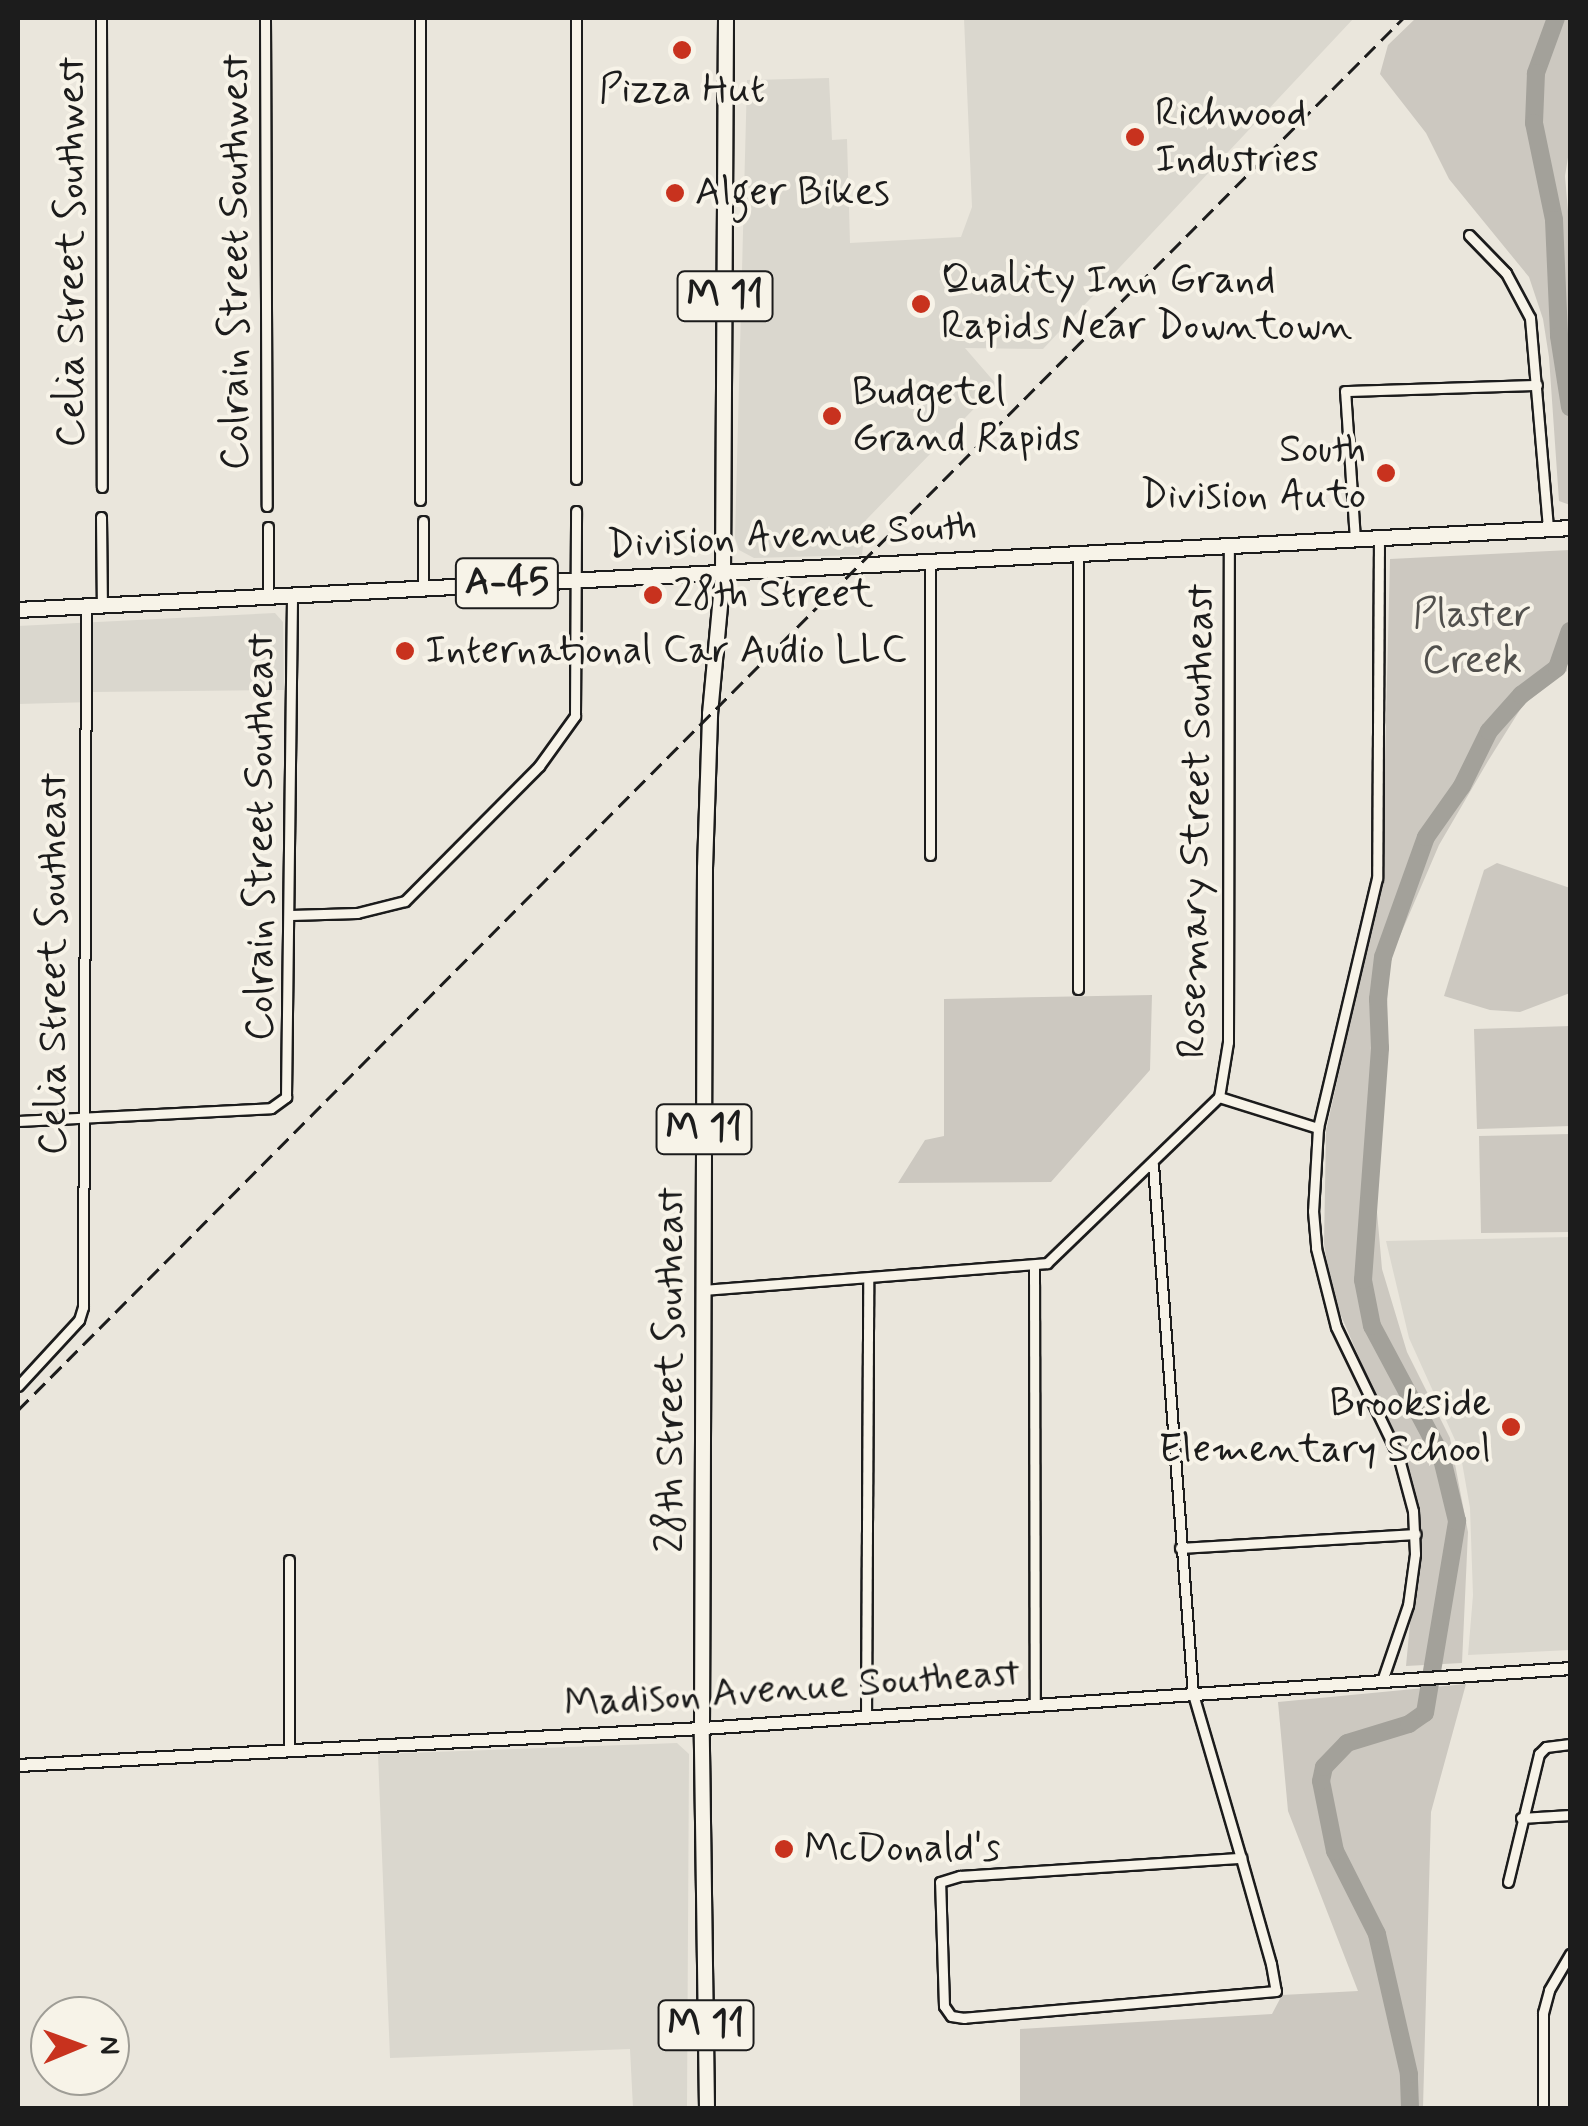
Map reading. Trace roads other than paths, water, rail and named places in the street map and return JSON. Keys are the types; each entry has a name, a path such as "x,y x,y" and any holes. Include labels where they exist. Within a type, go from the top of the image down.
{"main road":[{"name":"M 11","path":"723,573 726,18"},
{"name":"Division Avenue South","path":"18,610 1561,528"},
{"name":"28th Street Southeast","path":"707,2108 702,1728 707,789 723,573"}],"street":[{"name":"Celia Street Southwest","path":"101,18 102,487"},
{"name":"Colrain Street Southwest","path":"265,18 268,506"},
{"path":"420,18 420,500"},
{"path":"576,18 576,480"},
{"path":"1469,235 1497,262 1524,302 1533,330 1561,528"},
{"path":"1354,540 1345,391 1538,385"},
{"path":"291,916 357,914 405,902 539,766 575,716 576,511"},
{"path":"101,518 102,606"},
{"path":"423,521 423,589"},
{"name":"Colrain Street Southwest","path":"268,527 268,597"},
{"path":"1378,538 1377,878 1318,1128 1313,1211 1324,1286 1336,1327 1398,1455 1416,1534 1408,1605 1382,1681"},
{"name":"Rosemary Street Southeast","path":"1219,1096 1228,1042 1229,546"},
{"path":"1078,556 1078,989"},
{"path":"930,563 930,855"},
{"name":"Colrain Street Southeast","path":"84,1118 271,1108 286,1097 290,1079 292,596"},
{"name":"Celia Street Southeast","path":"18,1386 80,1320 86,607"},
{"path":"704,1290 1047,1263 1071,1244 1219,1096 1318,1128"},
{"path":"18,1121 84,1118"},
{"path":"1153,1164 1193,1694 1241,1858 1276,1991 964,2018 951,2016 944,2006 940,1882 960,1876 1241,1858"},
{"path":"1034,1266 1035,1706"},
{"path":"866,1718 868,1278"},
{"path":"1180,1548 1416,1534"},
{"path":"289,1560 289,1751"},
{"name":"Madison Avenue Southeast","path":"18,1765 866,1718 1570,1668"},
{"path":"1508,1882 1521,1818 1542,1750 1570,1744"},
{"path":"1521,1818 1570,1816"},
{"path":"1543,2108 1543,2013 1549,1990 1570,1954"}],"waterway":[{"name":"Plaster Creek","path":"1556,18 1536,73 1534,123 1554,220 1559,336 1570,407"},
{"name":"Plaster Creek","path":"1410,2108 1409,2074 1377,1934 1335,1851 1321,1781 1324,1767 1347,1743 1409,1724 1425,1713 1457,1521 1441,1455 1372,1326 1363,1280 1380,1048 1378,999 1383,957 1426,837 1462,786 1489,731 1521,695 1557,668 1570,631"}],"railway":[{"path":"18,1410 1403,18"}],"place":[{"name":"Pizza Hut","path":"682,50"},
{"name":"Richwood Industries","path":"1135,137"},
{"name":"Alger Bikes","path":"675,193"},
{"name":"Quality Inn Grand Rapids Near Downtown","path":"921,304"},
{"name":"Budgetel Grand Rapids","path":"832,416"},
{"name":"South Division Auto","path":"1386,473"},
{"name":"28th Street","path":"653,595"},
{"name":"International Car Audio LLC","path":"405,651"},
{"name":"Brookside Elementary School","path":"1511,1427"},
{"name":"McDonald's","path":"784,1849"}]}
